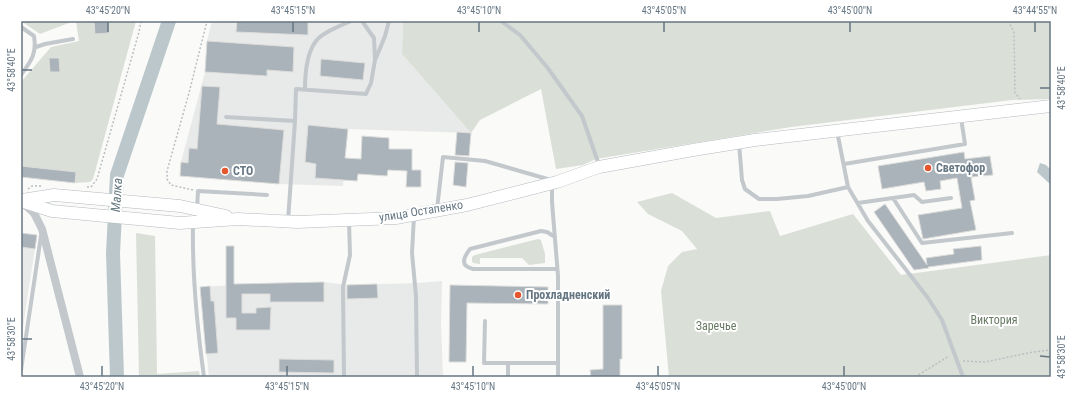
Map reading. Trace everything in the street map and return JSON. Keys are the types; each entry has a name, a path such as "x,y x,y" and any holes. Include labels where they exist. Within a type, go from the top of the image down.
{"main road":[{"name":"улица Остапенко","path":"22,198 52,211 180,223 238,219 288,221 396,218 467,205 555,182 599,167 647,158 739,143 1051,106"},
{"name":"улица Остапенко","path":"22,198 51,190 180,206 238,219"}],"street":[{"path":"22,198 34,213 42,229 80,377"}],"lane":[{"path":"305,89 305,74 308,59 316,41 332,30 351,21"},
{"path":"288,221 296,89 366,94 371,83 375,60 374,38 362,21"},
{"path":"375,60 385,36 389,21"},
{"path":"501,21 520,35 548,67 582,116 599,167"},
{"path":"21,27 34,36 36,47 32,61 21,75"},
{"path":"36,47 73,39"},
{"path":"844,164 965,144 961,116"},
{"path":"226,117 294,121"},
{"path":"837,131 848,187 868,221 928,298 942,320 963,377"},
{"path":"739,143 742,180 745,189 759,199 808,196 848,187"},
{"path":"436,210 443,157 486,161 555,182 552,202 557,269 558,377"},
{"path":"197,210 198,190 266,195"},
{"path":"858,203 914,195 922,202 951,198"},
{"path":"893,198 922,243 1012,233"},
{"path":"414,214 412,253 416,296 418,377"},
{"path":"344,377 343,287 350,255 349,220"},
{"path":"193,222 192,269 204,377"},
{"path":"21,370 42,229"},
{"path":"555,237 547,232 541,231 470,249 464,256 464,263 467,268 473,269 557,269"},
{"path":"485,320 484,363 558,363"},
{"path":"508,363 508,377"}],"path":[{"path":"85,187 91,187 96,179 141,21"},
{"path":"198,190 185,189 172,185 167,179 167,171 189,94 207,21"},
{"path":"1008,21 1014,32 1015,93 1025,103 1025,109"},
{"path":"22,198 32,186 51,190"},
{"path":"957,360 985,362 1033,352 1051,350"},
{"path":"915,377 954,353"}],"shaded area":[{"path":"212,21 403,21 402,54 471,133 348,129 343,186 279,184 180,176 181,162 205,72 207,41"},
{"path":"1040,163 1046,165 1051,170 1051,185 1037,172"},
{"path":"21,233 37,235 21,340"},
{"path":"442,281 441,323 443,377 209,377 200,287 270,283 324,282 347,285"}],"green space":[{"path":"21,21 74,21 40,34"},
{"path":"76,21 136,21 93,179 90,182 75,183 76,172 21,166 21,82 51,47 79,41"},
{"path":"403,21 1051,21 1051,99 1012,100 791,127 596,159 583,165 556,169 541,89 480,120 471,133 402,54"},
{"name":"Виктория","path":"672,193 716,218 770,211 780,236 853,214 901,275 1051,255 1051,377 669,377 661,291 668,266 682,252 697,249 682,231 648,214 637,202"},
{"path":"136,233 155,236 157,374 199,371 200,377 139,377"},
{"path":"538,239 541,240 545,254 545,263 529,265 522,258 480,258 480,264 473,263 472,261 472,257 475,255"}],"building":[{"path":"94,21 108,21 109,33 95,34"},
{"path":"237,21 308,21 308,35 236,32"},
{"path":"207,41 294,47 293,72 267,70 267,76 205,72"},
{"path":"49,58 59,58 60,72 50,72"},
{"path":"321,59 365,63 363,80 320,76"},
{"path":"202,86 220,87 217,124 284,130 279,184 180,176 181,162 188,163 189,148 197,149"},
{"path":"308,125 348,129 345,158 361,159 362,136 389,138 389,149 412,149 412,170 421,170 421,187 406,187 407,171 388,170 387,176 358,174 357,181 315,178 316,164 305,162"},
{"path":"457,132 471,133 469,156 455,155"},
{"path":"964,152 965,159 990,156 993,175 971,177 975,200 970,201 976,230 923,239 918,215 962,208 957,178 940,181 941,189 926,191 924,182 882,189 878,166"},
{"path":"455,162 468,163 466,187 453,185"},
{"path":"21,166 76,172 75,183 21,177"},
{"path":"885,204 927,265 926,258 954,254 953,249 981,246 982,260 914,270 874,212"},
{"path":"21,233 37,235 35,249 21,247"},
{"path":"226,246 234,246 234,284 324,282 324,302 270,302 270,294 242,294 242,313 256,313 256,308 271,307 270,330 236,330 236,318 226,318"},
{"path":"377,284 378,298 347,299 347,285"},
{"path":"450,285 548,287 548,304 467,303 466,362 449,362"},
{"path":"210,286 211,301 214,301 218,353 206,354 200,287"},
{"path":"603,305 622,305 622,359 620,359 620,377 591,377 590,370 603,369"},
{"path":"279,359 334,360 334,373 279,372"}],"waterway":[{"name":"Малка","path":"117,377 113,253 117,175 169,21"}],"place":[{"name":"Светофор","path":"928,168"},
{"name":"СТО","path":"225,171"},
{"name":"Прохладненский","path":"518,295"}],"park label":[{"name":"Заречье","path":"716,326"}]}
